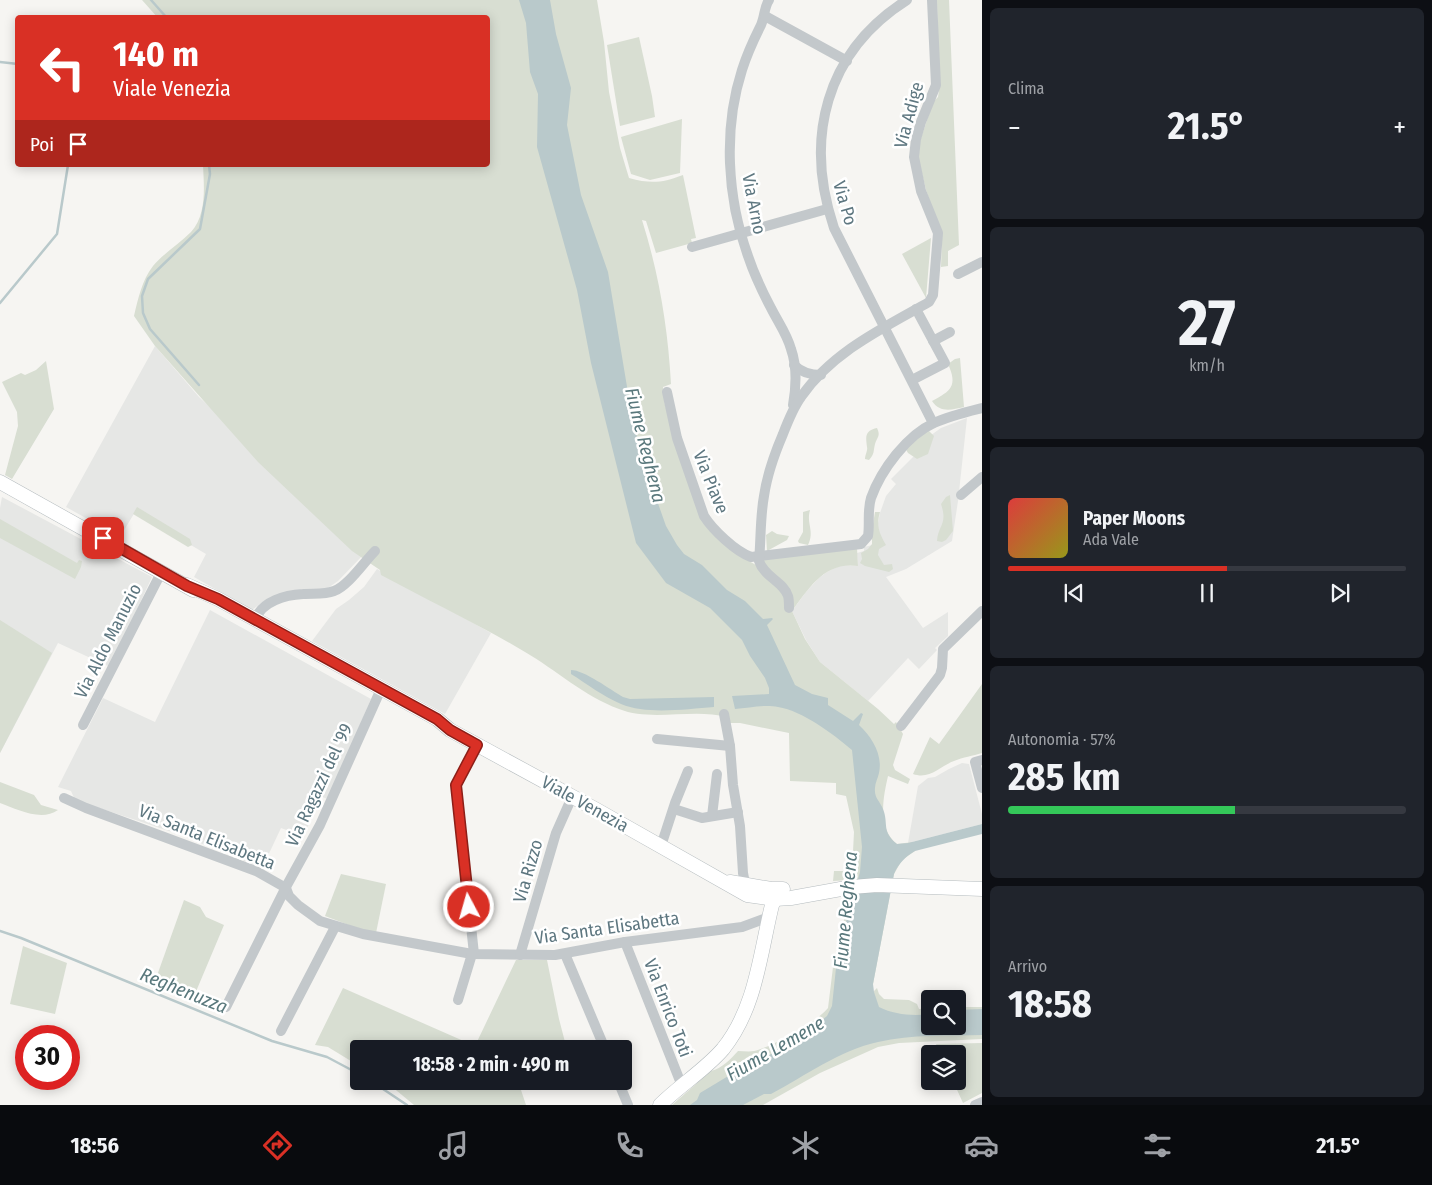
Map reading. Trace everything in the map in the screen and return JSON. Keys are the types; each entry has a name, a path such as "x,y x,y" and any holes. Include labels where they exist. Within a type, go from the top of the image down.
{"main road":[{"name":"Viale Venezia","path":"1,482 162,571 236,617 443,726 720,879 749,889 773,909 784,892 803,892 810,889"},
{"name":"Viale Venezia","path":"187,586 218,599 380,692"},
{"name":"Viale Venezia","path":"749,889 851,888"},
{"path":"660,1105 718,1055 738,1026 753,991 773,909 791,898 851,888 878,891 904,888 982,890"},
{"path":"904,888 943,896 982,897"}],"street":[{"name":"Via Arno","path":"769,0 765,5 765,16 742,69 737,87 730,130 730,175 740,232 758,280 792,350 795,385 792,411"},
{"name":"Via Po","path":"908,0 876,24 860,41 830,92 823,121 821,174 827,209 834,228 933,423"},
{"name":"Via Adige","path":"884,326 931,300 933,295 938,238 936,226 921,191 914,157 916,139 921,122 936,85 932,0"},
{"path":"765,16 847,61"},
{"path":"692,246 827,209"},
{"path":"958,274 982,262"},
{"path":"912,380 944,363 916,309"},
{"path":"789,608 788,594 761,567 759,556 762,514 772,459 792,411 804,392 821,374 851,348 884,326"},
{"path":"933,341 950,332"},
{"path":"794,365 798,369 810,374 821,374"},
{"name":"Via Piave","path":"667,392 677,438 704,516 710,525 751,557 861,544 865,541 869,531 869,509 884,472 909,440 933,423"},
{"path":"933,423 982,408"},
{"path":"961,495 982,477"},
{"path":"254,619 262,608 281,598 336,591 375,551"},
{"name":"Via Aldo Manuzio","path":"83,725 162,571"},
{"path":"901,726 940,675 943,649 982,611"},
{"name":"Viale Venezia","path":"236,617 242,616 254,619 257,625 264,631"},
{"name":"Via Ragazzi del '99","path":"226,1007 320,825 380,692"},
{"path":"724,714 749,889"},
{"path":"658,739 730,746"},
{"path":"458,1000 473,954 456,785 477,745"},
{"path":"982,760 975,762 982,788"},
{"path":"661,846 688,771"},
{"path":"712,816 717,774"},
{"name":"Via Rizzo","path":"520,956 556,833 572,797"},
{"name":"Via Santa Elisabetta","path":"64,798 86,808 256,871 286,888 289,896 308,914 320,921 363,934 473,954 520,956 565,954 625,942 742,926 773,909"},
{"path":"674,809 702,818 738,812"},
{"path":"943,896 954,891 982,890"},
{"path":"282,1031 335,926"},
{"name":"Via Enrico Toti","path":"625,942 682,1086"},
{"path":"565,954 601,1040"},
{"path":"622,1090 628,1105"},
{"path":"975,1105 982,1102"}],"shaded area":[{"path":"142,0 597,0 604,42 609,92 620,148 629,178 656,182 683,175 696,238 691,239 692,243 656,253 646,221 642,220 658,281 668,342 671,384 663,387 665,405 700,515 740,556 756,565 761,559 857,548 858,566 846,566 827,572 812,585 792,611 805,639 820,662 894,724 896,722 903,734 893,765 895,770 910,779 908,784 888,776 883,812 886,830 891,837 897,844 913,842 915,851 902,860 894,874 873,992 877,988 879,994 884,999 909,1000 917,1004 919,1009 921,1009 921,1035 966,1035 966,1007 982,1007 982,1039 899,1043 878,1047 820,1073 763,1105 672,1105 711,1071 726,1063 738,1051 754,1051 771,1045 804,1027 828,1008 833,967 850,894 851,880 833,881 834,871 852,871 854,832 846,796 836,794 836,783 790,781 789,733 740,723 730,723 727,717 700,714 658,715 631,713 606,704 537,659 381,575 380,570 352,551 258,462 155,346 134,316 141,290 149,271 191,232 200,217 203,200 203,167 490,167 490,15 155,15"},
{"path":"519,0 550,0 556,34 571,88 567,125 581,195 608,272 632,417 643,461 666,526 684,554 702,565 727,590 745,601 763,619 773,619 767,625 795,685 812,694 828,698 828,705 853,721 861,713 863,714 859,725 872,741 878,753 880,766 875,794 885,814 887,831 897,844 908,843 982,824 982,834 915,851 905,858 898,867 894,874 873,984 879,1007 891,1012 921,1015 921,1035 966,1035 966,1010 982,1009 982,1035 917,1037 878,1042 836,1057 771,1094 764,1094 743,1105 690,1105 697,1100 700,1093 753,1061 774,1053 778,1047 808,1031 827,1016 832,1006 836,968 844,929 860,872 862,847 852,750 817,724 788,709 757,706 735,709 732,696 769,694 765,678 742,640 710,608 666,583 636,543 591,363 577,290 537,147 538,94 530,72 526,23"},
{"path":"937,0 949,0 959,245 948,251 948,266 941,267 942,237 926,190 918,157 920,141 933,102 938,97 939,90"},
{"path":"639,37 655,117 620,126 607,45"},
{"path":"682,119 680,173 650,180 631,174 621,137"},
{"path":"931,238 926,298 902,254"},
{"path":"155,346 199,397 366,552 338,581 328,588 264,601 252,610 194,577 206,554 135,512 120,537 66,507"},
{"path":"960,358 964,407 950,410 942,409 932,401 951,387 952,378 948,364"},
{"path":"46,361 54,409 12,479 5,475 18,426 17,412 2,382 21,373 25,375 36,370"},
{"path":"967,418 952,541 906,569 886,577 923,628 948,612 948,636 935,648 937,650 919,669 908,658 868,701 820,662 806,640 792,611 806,592 827,572 841,565 858,566 857,553 864,551 864,547 877,544 877,528 880,513 886,496 896,484 891,479 929,441 927,438 941,428"},
{"path":"877,428 879,435 873,454 869,460 865,459 867,435 870,431"},
{"path":"928,430 934,436 928,454 917,459 908,453 905,448"},
{"path":"950,495 953,531 946,540 942,542 937,541 943,521 941,504"},
{"path":"2,497 152,577 110,667 58,643 0,753 0,508"},
{"path":"137,507 190,539 192,545 188,547 133,514"},
{"path":"810,510 811,536 808,545 798,541 803,532 803,512"},
{"path":"875,512 880,512 879,529 886,545 879,549 878,555 884,565 892,564 893,569 889,572 860,563 862,559 861,553 872,544"},
{"path":"0,519 77,563 79,560 82,561 75,579 0,538"},
{"path":"772,531 789,536 787,540 767,551 766,535"},
{"path":"377,569 491,633 445,714 312,641 336,609 364,587"},
{"path":"210,610 371,699 328,799 322,797 303,836 281,828 265,862 260,867 178,834 75,800 71,791 58,787 103,698 155,722"},
{"path":"0,620 52,653 0,753"},
{"path":"571,670 583,673 623,697 630,699 714,697 714,707 654,710 631,707 602,694 571,674"},
{"path":"982,684 982,753 949,763 930,774 913,774 930,737 939,744"},
{"path":"962,763 969,764 982,814 982,824 908,843 918,786 928,778 935,777"},
{"path":"0,782 34,795 41,805 58,810 44,815 37,815 0,803"},
{"path":"341,874 386,884 376,933 325,916"},
{"path":"184,900 200,907 206,917 224,925 192,1001 154,984"},
{"path":"23,946 67,963 55,1014 10,1004"},
{"path":"516,960 547,960 564,1040 478,1040"},
{"path":"343,988 461,1040 350,1040 350,1060 328,1047 315,1045"},
{"path":"982,1043 982,1093 963,1103 957,1090 966,1090 966,1045 936,1044"},
{"path":"396,1090 521,1090 526,1105 414,1105"}],"waterway":[{"path":"151,0 164,15"},
{"name":"Reghenuzza","path":"0,62 15,64"},
{"name":"Reghenuzza","path":"0,303 57,234 68,167"},
{"path":"199,385 150,329 143,313 142,296 148,279 200,229 210,174 209,167"},
{"name":"Reghenuzza","path":"0,931 272,1041 327,1057 350,1069"},
{"name":"Reghenuzza","path":"384,1090 407,1105"}],"route":[{"path":"103,538 187,586 218,599 437,719 450,730 477,745 456,785 469,907"}],"water label":[{"name":"Fiume Reghena","path":"646,445"},
{"name":"Fiume Reghena","path":"845,910"},
{"name":"Fiume Lemene","path":"775,1048"}]}
